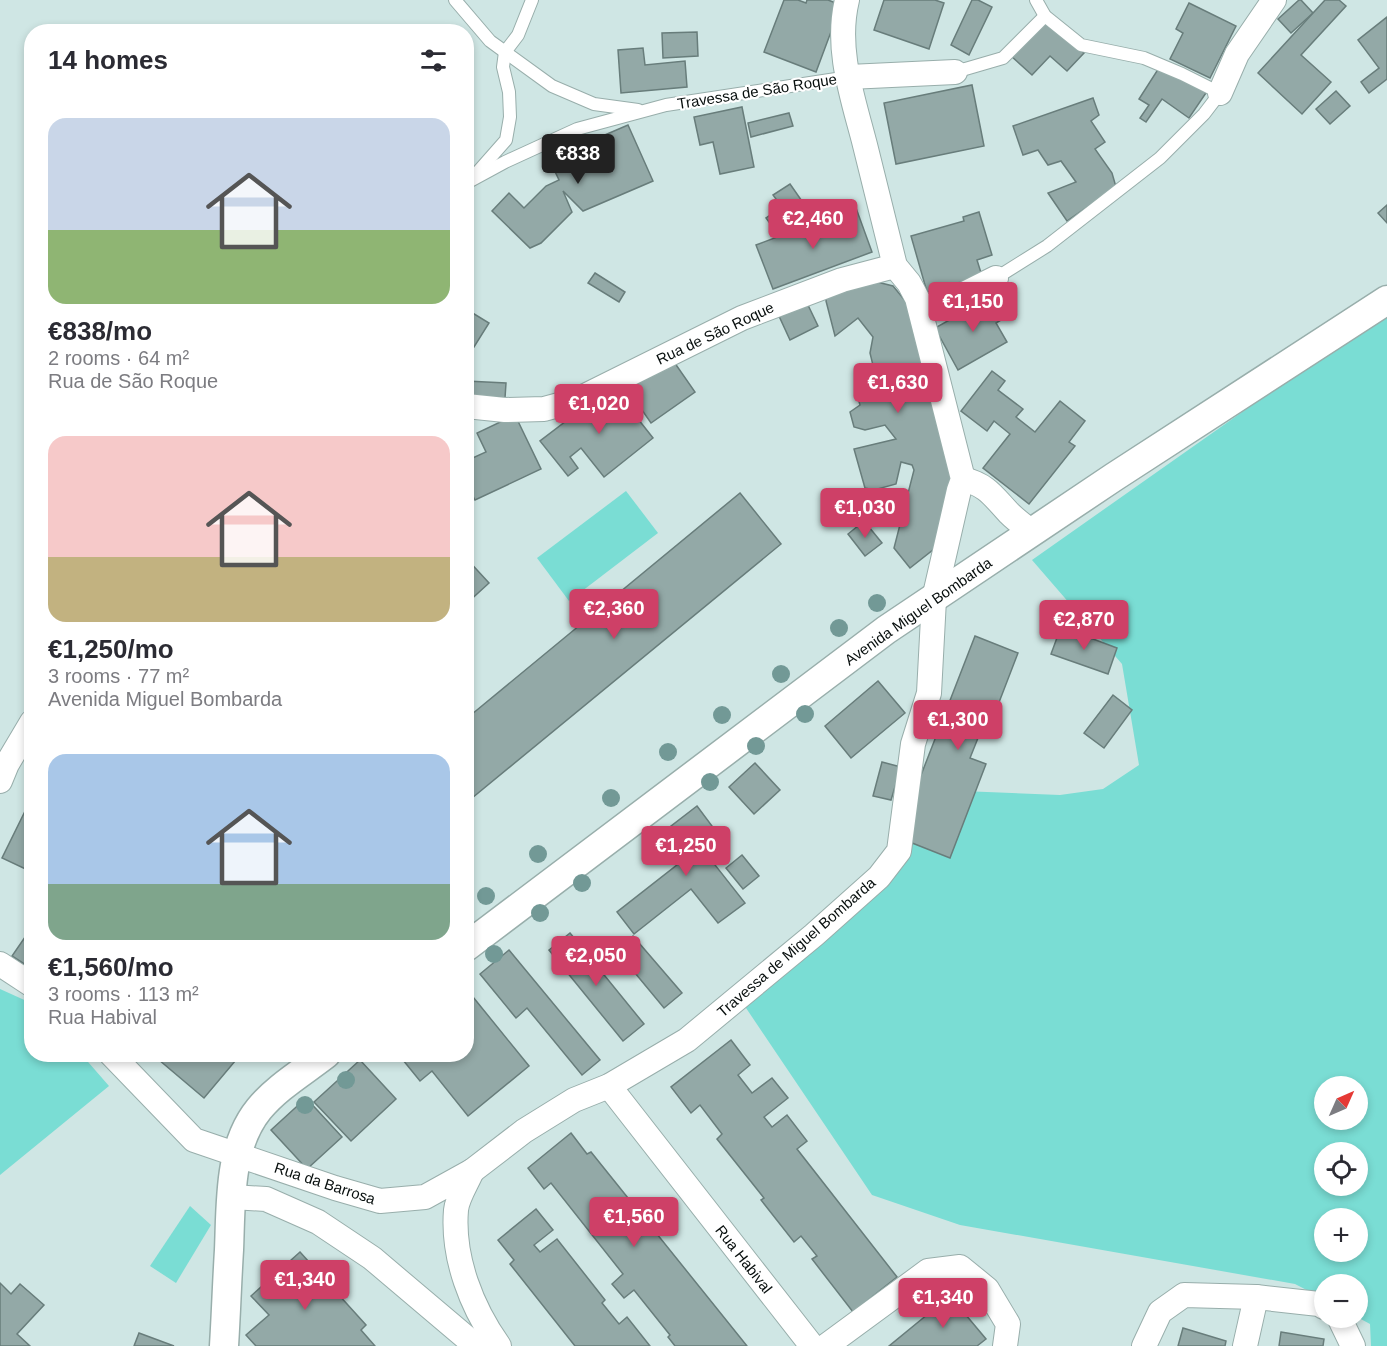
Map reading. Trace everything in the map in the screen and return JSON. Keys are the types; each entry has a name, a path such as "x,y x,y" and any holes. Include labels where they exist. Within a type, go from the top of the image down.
{"street":[{"path":"847,0 843,15 843,52 849,77 895,266 909,283 917,298 963,478 979,483 1032,532"},
{"path":"1220,93 1237,54 1274,0"},
{"name":"Travessa de São Roque","path":"849,77 955,72"},
{"name":"Rua de São Roque","path":"474,407 505,410 544,409 577,400 742,318 842,280 895,266"},
{"path":"920,308 948,302 996,278"},
{"name":"Avenida Miguel Bombarda","path":"474,941 886,630 1387,300"},
{"name":"Travessa de Miguel Bombarda","path":"472,1171 534,1125 574,1100 609,1086 687,1040 814,935 879,877 899,851 914,744 929,693 934,599 958,490 963,478"},
{"path":"0,781 24,735"},
{"path":"0,964 24,980"},
{"name":"Rua da Barrosa","path":"119,1062 195,1140 334,1188 380,1201 425,1197 472,1171"},
{"path":"224,1346 232,1197 238,1154 248,1124 259,1109 275,1093 316,1062"},
{"name":"Rua Habival","path":"609,1086 812,1346"},
{"path":"472,1171 456,1208 457,1244 464,1278 486,1327 499,1346"},
{"path":"232,1197 266,1199 318,1222 372,1258 476,1346"},
{"path":"826,1346 928,1270 960,1267 987,1289 1008,1323 1005,1346"},
{"path":"1144,1346 1160,1312 1184,1295 1256,1297 1314,1303"},
{"path":"1245,1346 1256,1297"},
{"path":"1345,1328 1353,1346"}],"lane":[{"path":"455,0 490,41 552,86 594,104 644,111"},
{"path":"474,176 506,140 510,117 509,92 503,67 505,52 518,35 532,0"},
{"path":"996,278 1047,246 1160,158 1204,114 1220,93 1144,58 1081,45 1045,16 1036,0"},
{"name":"Travessa de São Roque","path":"955,72 1003,58 1045,16"},
{"name":"Travessa de São Roque","path":"474,180 505,162 577,129 666,105 849,77"}],"shaded area":[{"path":"1387,310 1387,1346 1371,1346 1370,1324 1368,1323 1368,1274 1314,1274 1314,1294 1295,1284 960,1225 872,1195 744,1005 962,791 1060,795 1103,789 1139,765 1122,664 1032,560"},
{"path":"626,491 658,533 569,601 537,558"},
{"path":"0,989 24,1000 24,1062 88,1062 109,1086 0,1175"},
{"path":"190,1206 211,1225 176,1283 150,1266"}],"building":[{"path":"784,0 798,0 806,3 807,0 828,0 841,5 816,72 764,52"},
{"path":"884,0 935,0 944,3 929,49 874,30"},
{"path":"972,0 978,0 992,7 969,55 951,45"},
{"path":"1299,0 1313,13 1291,33 1278,19"},
{"path":"1325,0 1339,0 1346,6 1301,55 1331,82 1302,114 1258,73"},
{"path":"1189,3 1236,26 1210,78 1170,59 1183,33 1176,29"},
{"path":"1387,17 1387,79 1369,93 1361,82 1379,68 1358,40"},
{"path":"1048,18 1084,53 1067,71 1050,56 1032,75 1011,56"},
{"path":"697,32 698,56 663,58 662,33"},
{"path":"643,48 645,65 685,61 687,87 621,93 618,50"},
{"path":"1164,60 1208,90 1189,118 1162,99 1146,122 1140,118 1149,105 1139,99"},
{"path":"972,85 984,146 896,164 884,103"},
{"path":"1336,91 1350,106 1330,124 1316,109"},
{"path":"1093,98 1099,115 1091,121 1105,142 1095,149 1112,173 1116,187 1067,221 1048,193 1076,182 1061,161 1048,165 1038,150 1023,155 1013,126"},
{"path":"742,107 754,167 720,174 713,142 700,145 694,117"},
{"path":"789,113 793,126 751,137 748,123"},
{"path":"628,125 653,181 583,211 563,191 572,212 541,243 530,248 492,211 509,193 524,208 546,186 559,180 549,159"},
{"path":"790,184 811,214 779,236 766,218 782,207 773,195"},
{"path":"1387,205 1387,223 1378,213"},
{"path":"856,208 872,252 773,289 756,245 822,220 829,237 844,231 838,215"},
{"path":"979,212 992,255 977,260 982,276 927,292 911,236 964,221 963,217"},
{"path":"595,273 625,292 619,302 588,283"},
{"path":"877,282 893,286 907,303 952,475 934,549 910,568 894,548 914,470 912,465 901,462 896,484 874,490 865,488 854,449 896,439 885,425 865,430 854,427 850,412 860,405 856,391 878,386 870,353 873,337 858,318 835,336 826,301 827,295"},
{"path":"994,295 1006,317 996,323 1007,342 958,370 935,328"},
{"path":"807,303 818,326 790,340 779,316"},
{"path":"474,314 489,323 474,347"},
{"path":"672,359 695,392 651,423 628,390"},
{"path":"992,371 1005,381 998,390 1023,409 1016,417 1035,432 1060,401 1085,421 1069,442 1075,446 1029,504 983,468 1010,434 994,421 987,431 961,411"},
{"path":"474,381 506,383 505,398 474,396"},
{"path":"612,386 653,438 604,477 581,448 570,457 578,468 568,476 540,441"},
{"path":"515,415 541,469 475,500 474,457 486,452 477,433"},
{"path":"740,493 781,544 474,796 474,712"},
{"path":"864,521 882,543 865,556 848,534"},
{"path":"474,567 489,583 474,597"},
{"path":"1061,627 1117,648 1108,674 1051,654"},
{"path":"975,636 1018,653 988,731 982,728 970,758 986,764 950,858 897,837"},
{"path":"878,681 905,713 851,758 825,726"},
{"path":"1113,695 1132,710 1104,748 1084,733"},
{"path":"882,762 901,767 891,800 873,796"},
{"path":"755,763 780,790 754,814 729,787"},
{"path":"697,806 721,838 704,851 745,903 718,923 691,889 634,934 617,912 687,857 666,830"},
{"path":"24,813 24,868 2,858"},
{"path":"742,855 759,876 743,889 726,868"},
{"path":"570,933 644,1024 623,1041 549,950"},
{"path":"633,936 682,993 664,1008 616,950"},
{"path":"24,939 24,964 12,956"},
{"path":"509,950 600,1060 582,1075 527,1008 516,1018 480,974"},
{"path":"474,998 529,1066 468,1116 432,1071 420,1081 405,1062 474,1062"},
{"path":"731,1040 750,1065 738,1075 752,1093 772,1078 788,1098 764,1117 772,1127 787,1115 807,1141 797,1149 897,1277 853,1312 812,1259 817,1256 801,1236 794,1242 761,1200 764,1198 717,1139 722,1134 700,1105 691,1113 671,1087"},
{"path":"161,1062 234,1062 204,1098"},
{"path":"358,1062 362,1062 396,1099 351,1141 314,1102"},
{"path":"306,1098 342,1137 307,1169 271,1130"},
{"path":"571,1133 587,1154 591,1152 747,1346 675,1346 668,1337 670,1335 634,1290 624,1298 612,1284 623,1274 551,1183 544,1189 528,1168"},
{"path":"536,1209 553,1230 534,1245 540,1252 557,1239 605,1300 602,1303 619,1324 627,1317 650,1346 575,1346 510,1264 514,1260 498,1240"},
{"path":"300,1252 366,1325 361,1330 375,1346 256,1346 246,1335 269,1315 251,1296"},
{"path":"0,1283 11,1294 20,1284 44,1305 17,1334 30,1346 0,1346"},
{"path":"950,1296 986,1339 977,1346 889,1346"},
{"path":"1183,1328 1226,1341 1225,1346 1178,1346"},
{"path":"1281,1332 1324,1339 1323,1346 1279,1346"},
{"path":"139,1333 174,1346 134,1346"}]}
